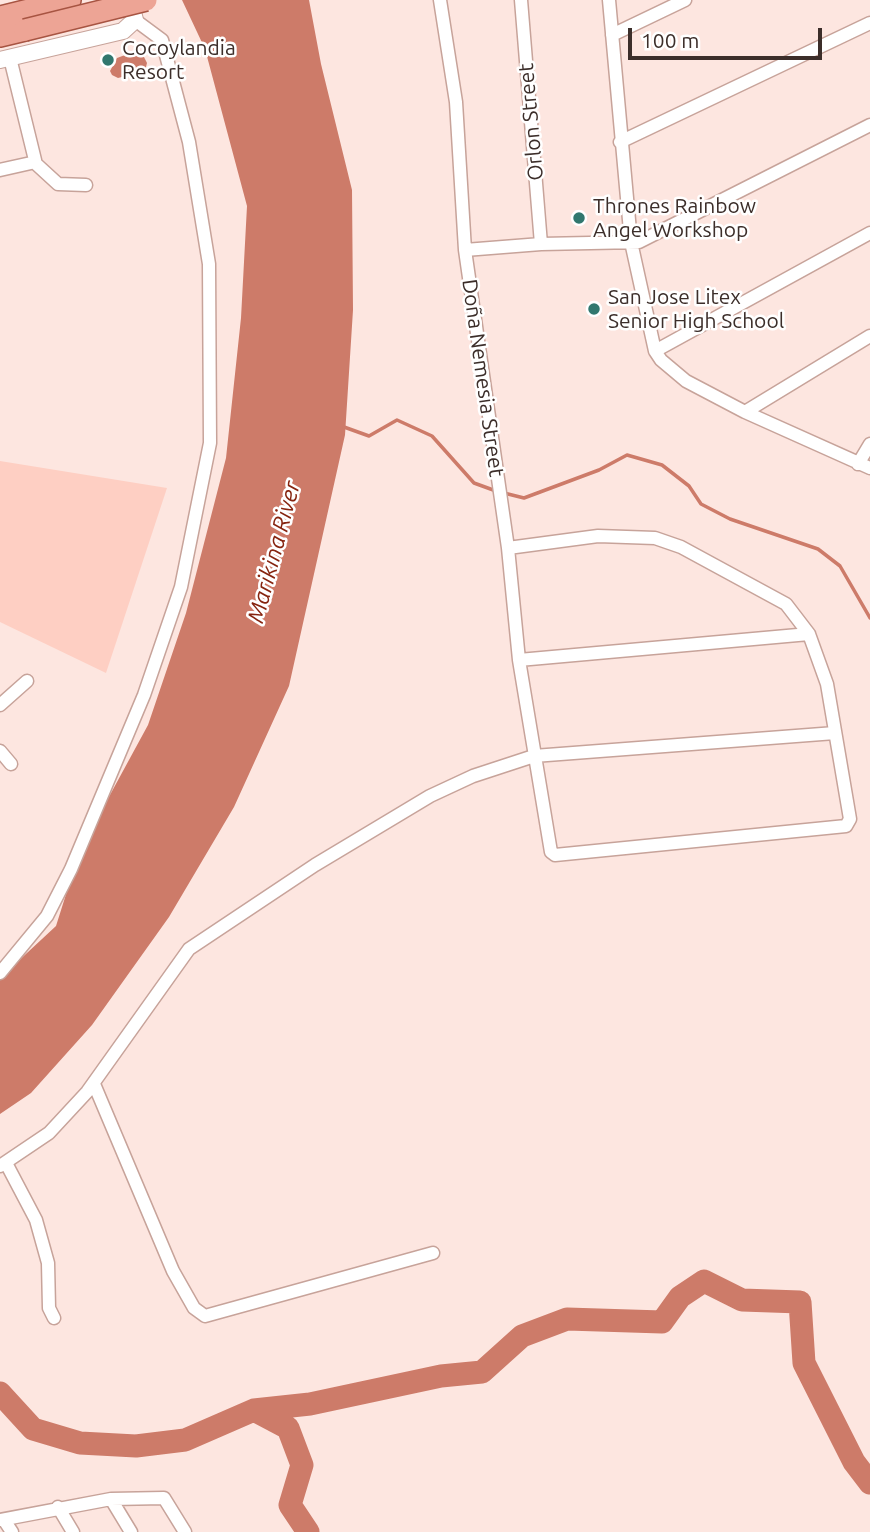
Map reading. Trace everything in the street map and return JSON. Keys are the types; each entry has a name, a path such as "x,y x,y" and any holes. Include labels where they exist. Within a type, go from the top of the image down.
{"main road":[{"path":"0,36 15,20 70,0"},
{"path":"15,20 146,0"}],"street":[{"path":"0,973 47,916 71,869 144,695 181,587 210,443 209,264 191,156 162,40 135,20 130,0"},
{"name":"Doña Nemesia Street","path":"440,0 456,102 465,250 508,548 519,660 548,835 555,855 842,829 850,820 835,733"},
{"name":"Orlon Street","path":"521,0 541,244"},
{"path":"609,0 631,242 655,351 661,360 686,380 745,412 864,466 870,444"},
{"path":"612,35 685,0"},
{"path":"86,185 58,184 34,162 5,59 122,32 135,20"},
{"path":"620,142 870,23"},
{"path":"465,250 541,244 639,242 870,125"},
{"path":"0,170 34,162"},
{"path":"655,351 870,233"},
{"path":"745,412 870,336"},
{"path":"54,1318 49,1308 48,1263 36,1220 3,1165 49,1133 94,1084 189,949 215,929 430,796 473,776 534,756 835,733 827,684 809,634 786,604 769,592 669,542 647,537 598,536 508,548"},
{"path":"519,660 809,634"},
{"path":"0,705 27,681"},
{"path":"0,751 11,764"},
{"path":"94,1084 173,1271 194,1308 205,1316 433,1253"},
{"path":"12,1532 2,1520 58,1507 111,1499 164,1498 185,1532"},
{"path":"111,1499 131,1532"},
{"path":"58,1507 73,1532"}],"shaded area":[{"path":"0,461 167,488 106,673 0,622"}],"water":[{"name":"Marikina River","path":"182,0 309,0 321,64 352,190 353,310 345,435 289,686 234,807 169,917 92,1025 31,1093 0,1114 0,978 56,926 80,850 148,725 186,613 226,458 241,318 247,206 205,49"},
{"path":"133,52 143,55 147,63 145,71 118,78 112,75 110,71 117,58"}],"waterway":[{"path":"344,427 369,436 397,420 432,436 474,483 496,491"},
{"path":"504,493 524,498 599,470 627,455 662,465 689,486 701,504 730,519 818,549 840,566 870,618"},
{"path":"0,1393 33,1429 80,1443 136,1446 185,1440 254,1410 310,1404 441,1376 482,1372 522,1336 567,1319 662,1322 680,1297 704,1281 742,1300 800,1302 804,1363 854,1462 870,1483"},
{"path":"254,1410 288,1428 302,1465 290,1505 308,1532"}],"place":[{"name":"Cocoylandia Resort","path":"108,60"},
{"name":"Thrones Rainbow Angel Workshop","path":"579,218"},
{"name":"San Jose Litex Senior High School","path":"594,309"}]}
